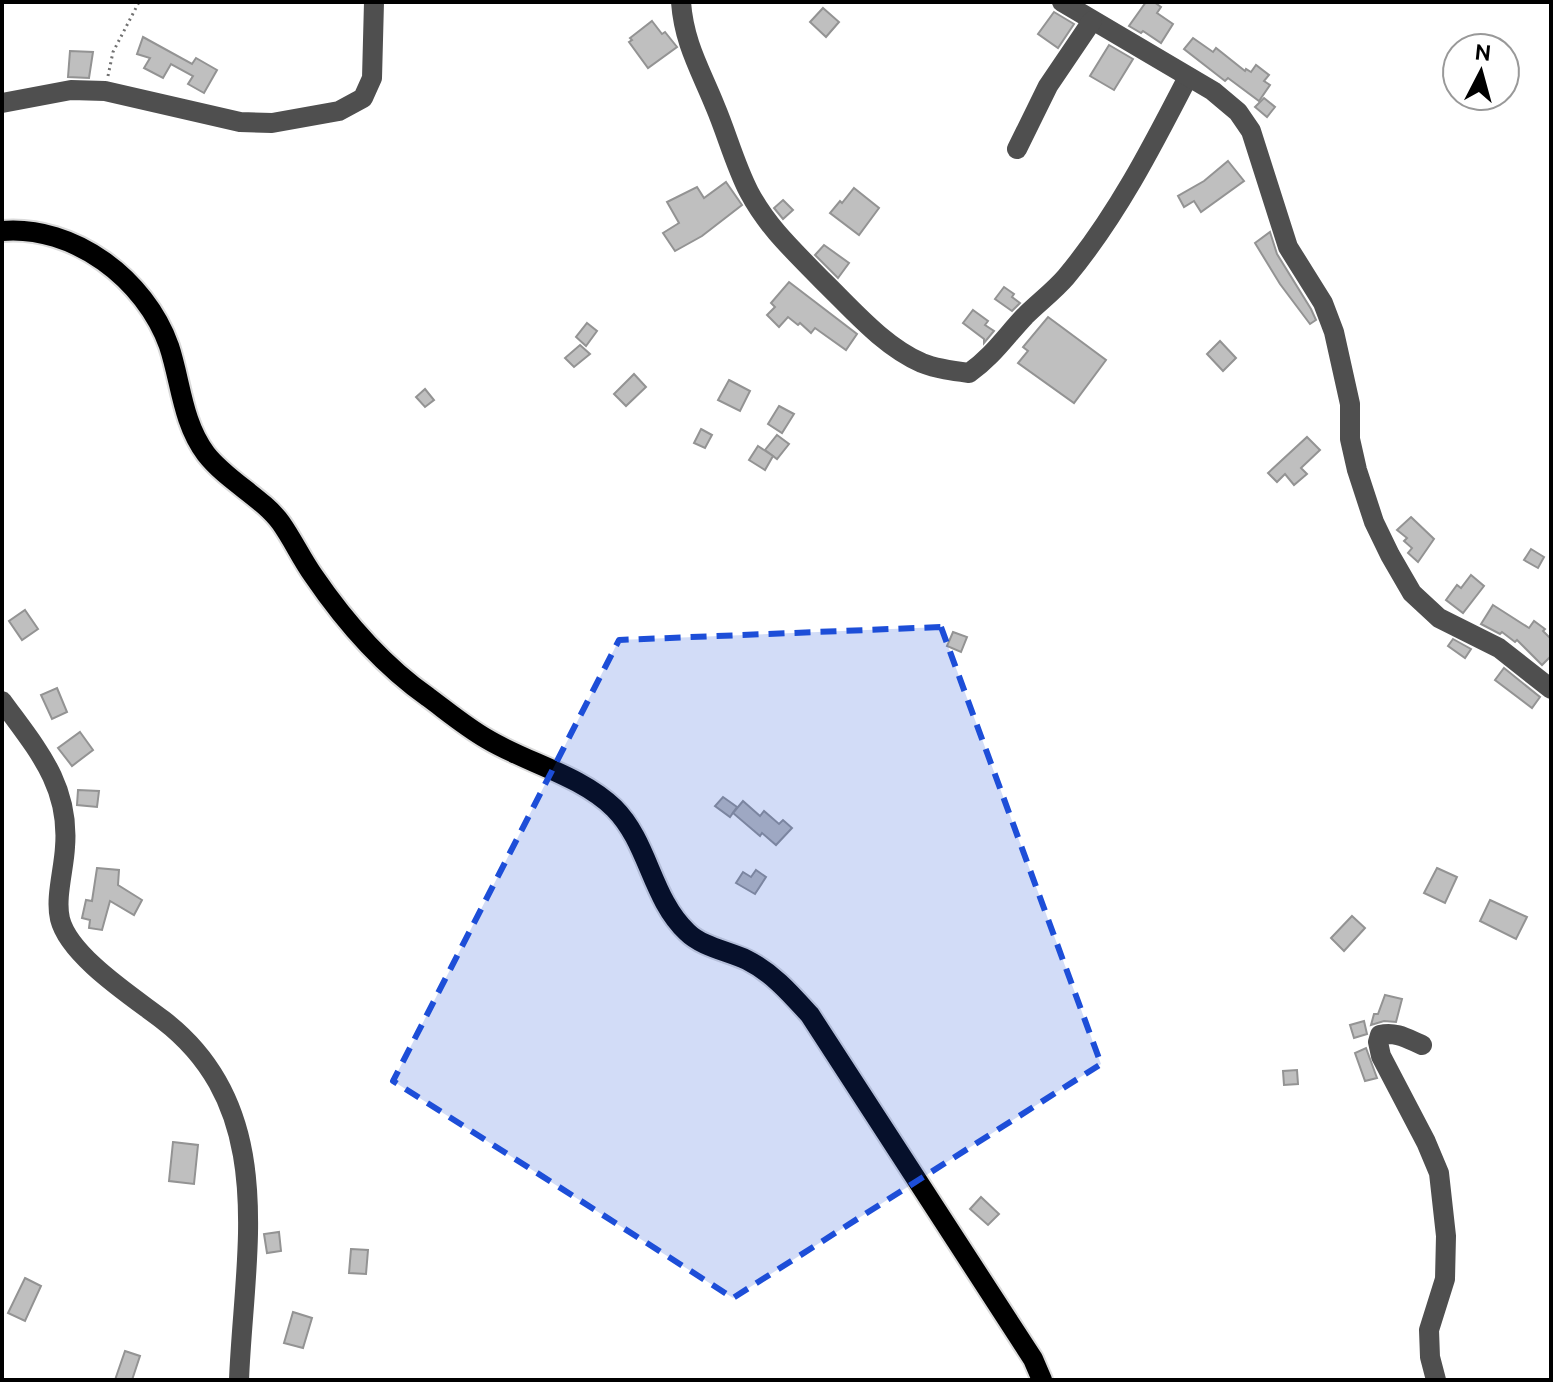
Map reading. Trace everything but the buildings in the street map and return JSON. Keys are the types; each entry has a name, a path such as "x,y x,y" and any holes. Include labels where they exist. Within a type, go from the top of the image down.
{"main road":[{"path":"2,231 38,232 61,237 108,264 130,284 150,307 168,346 192,431 206,454 223,473 280,521 313,575 364,643 423,694 487,739 585,788 614,808 634,834 674,918 690,935 748,961 777,979 802,1006 1024,1345 1042,1380"}],"street":[{"path":"2,103 71,90 105,91 240,122 272,123 339,111 363,98 372,78 374,2"},
{"path":"681,2 692,56 748,190 766,220 794,255 856,315 908,355 942,370 969,373 988,360 1024,317 1064,279 1104,226 1140,168 1188,77"},
{"path":"1062,2 1213,91 1238,112 1251,131 1288,247 1323,303 1334,332 1350,404 1350,439 1357,470 1374,522 1412,593 1439,618 1547,676"},
{"path":"1017,149 1048,86 1092,21"},
{"path":"2,701 48,764 61,798 67,830 60,919 69,937 84,957 168,1023 199,1053 219,1081 235,1115 243,1147 249,1223 239,1380"},
{"path":"1422,1045 1400,1035 1386,1033 1380,1035 1378,1042 1381,1056 1439,1173 1446,1236 1445,1279 1429,1330 1430,1357 1436,1380"}],"path":[{"path":"105,91 113,52 139,2"}],"highlighted area":[{"path":"941,627 1101,1064 733,1298 393,1081 619,640"}]}
